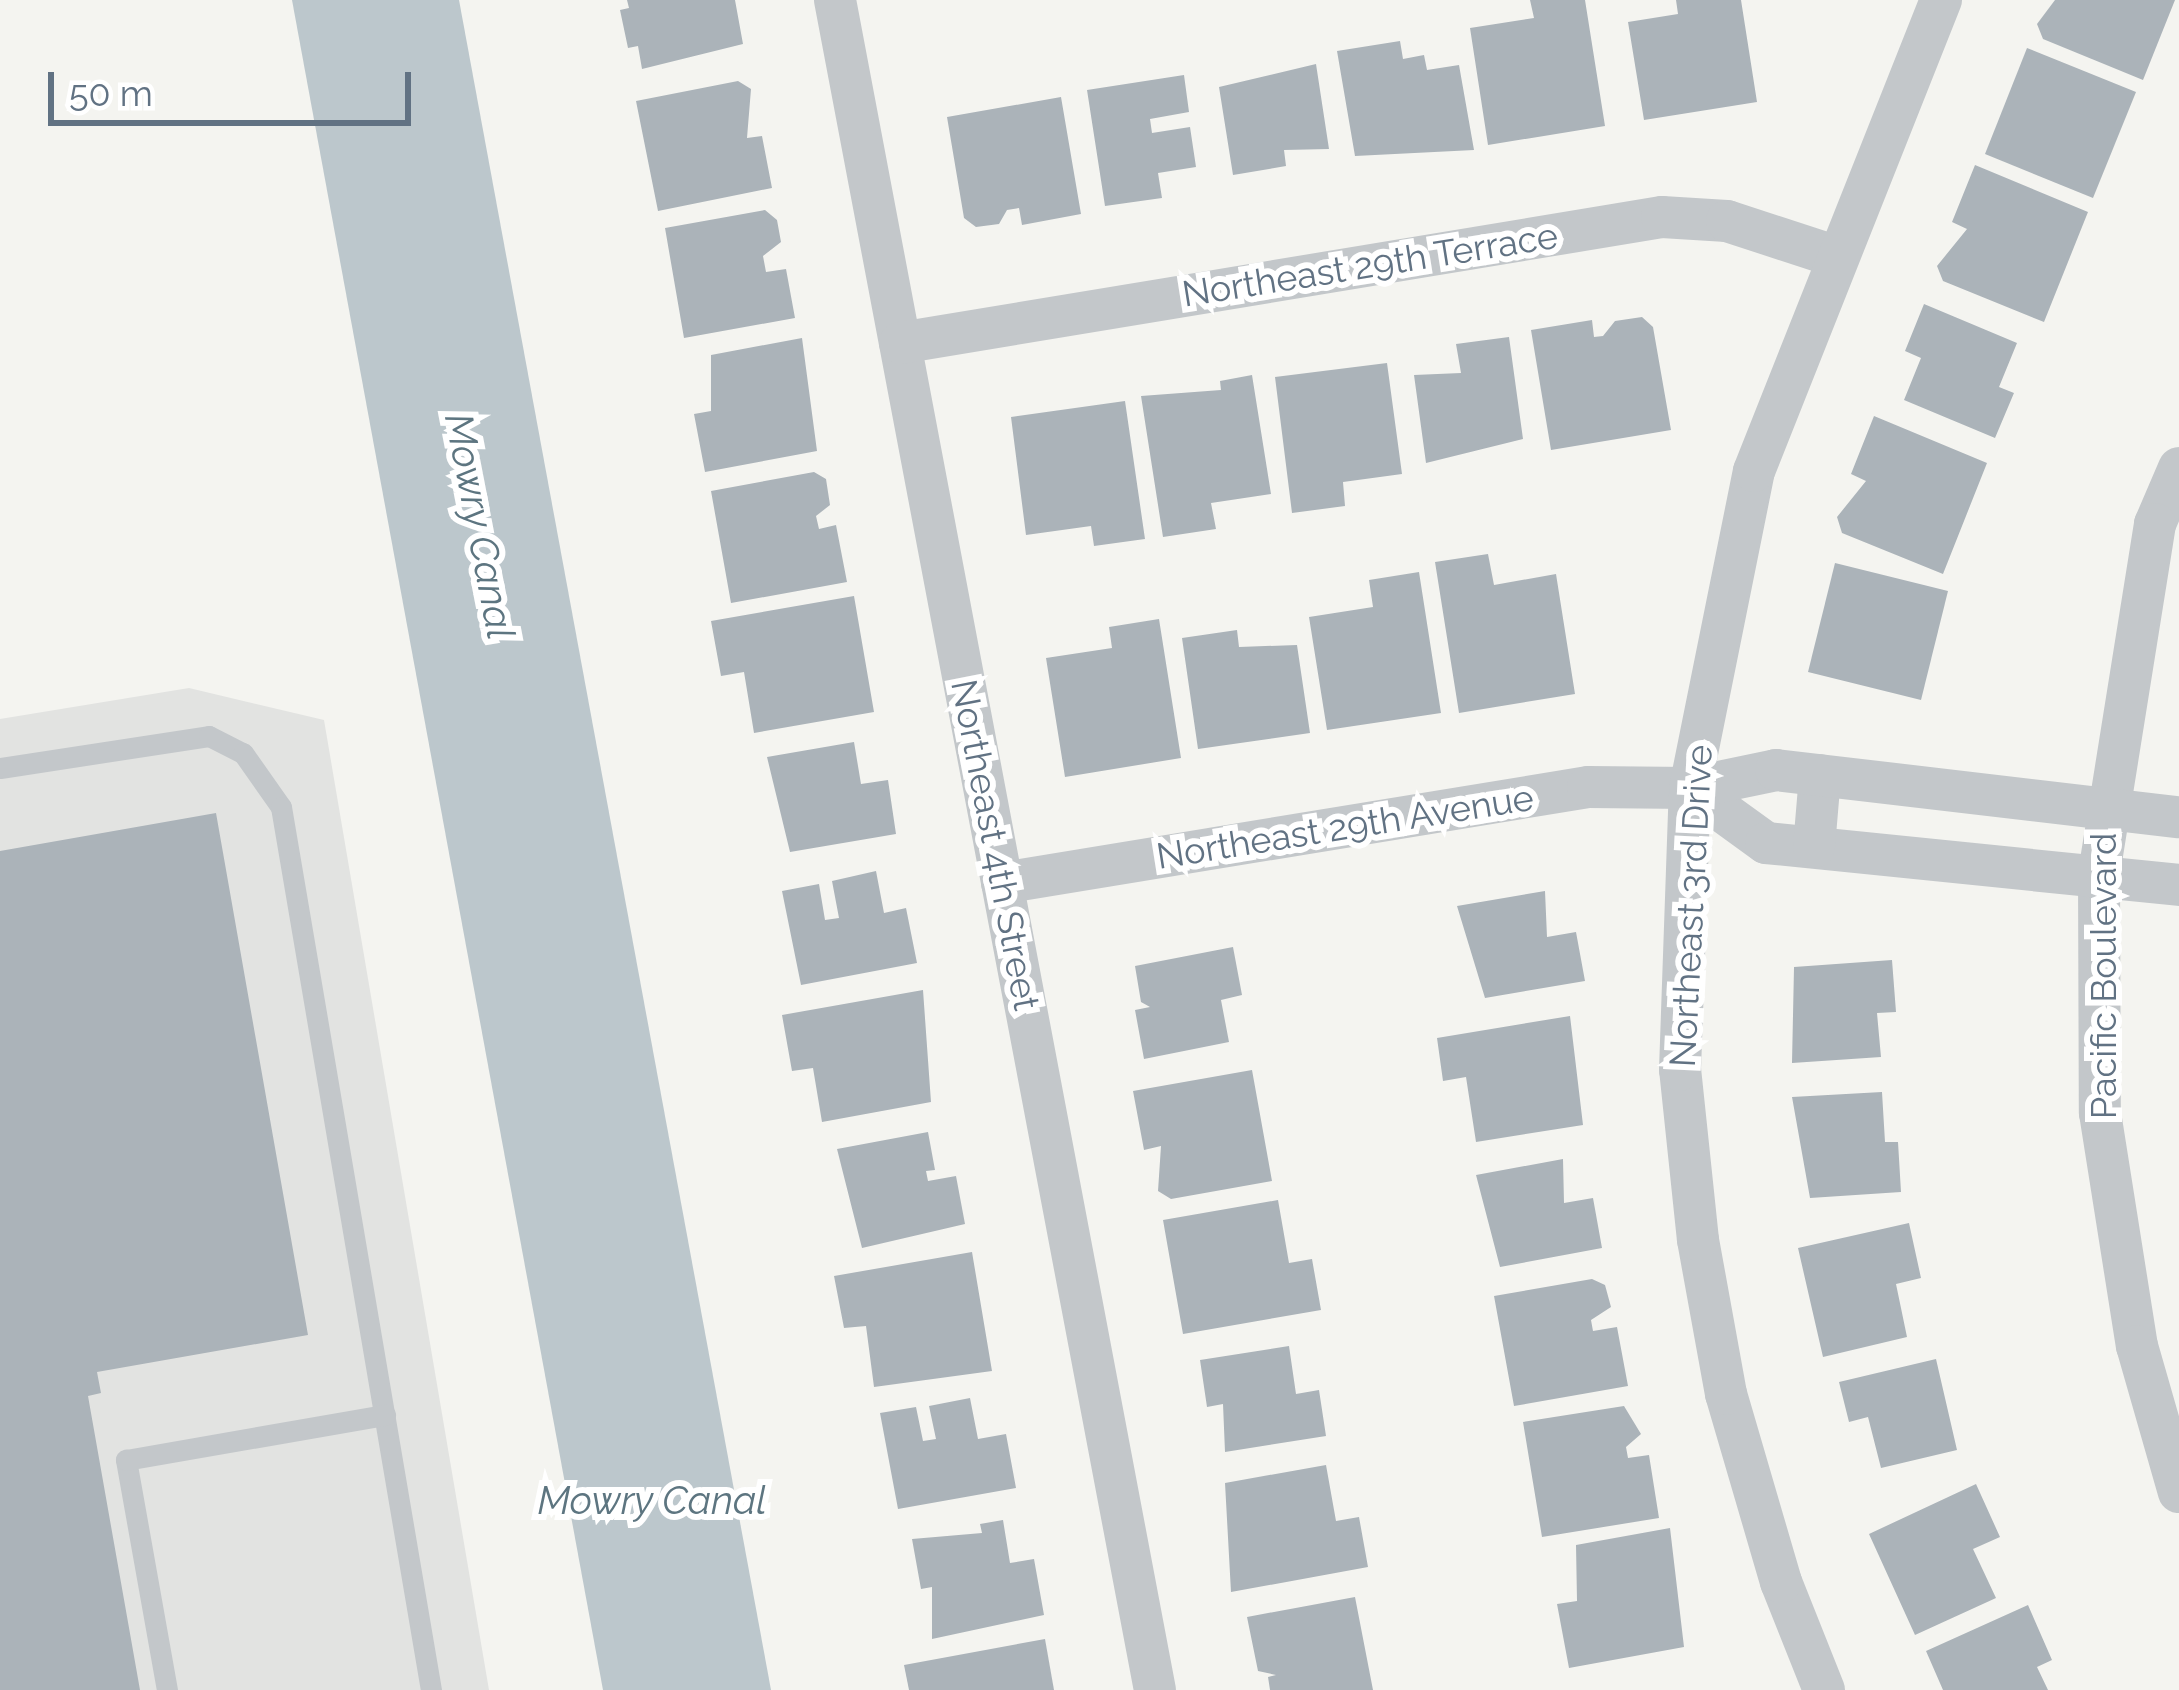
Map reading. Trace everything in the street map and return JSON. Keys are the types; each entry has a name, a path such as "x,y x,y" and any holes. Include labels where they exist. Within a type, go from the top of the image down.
{"street":[{"name":"Northeast 4th Street","path":"836,0 1155,1690"},
{"name":"Northeast 3rd Drive","path":"1824,1690 1781,1582 1726,1394 1698,1240 1680,1070 1690,788 1754,471 1941,0"},
{"name":"Northeast 29th Terrace","path":"900,343 1662,217 1727,220 1837,257"},
{"name":"Pacific Boulevard","path":"2179,468 2155,524 2098,875 2100,1113 2137,1346 2179,1492"},
{"name":"Northeast 29th Avenue","path":"1002,883 1588,787 1690,788 1775,770 2179,817"},
{"path":"1814,847 1820,776"},
{"path":"1690,788 1766,843 2179,884"},
{"name":"Pacific Boulevard","path":"2137,1346 2179,1414"}],"lane":[{"path":"0,768 182,735 224,741 262,774 281,807 431,1690"},
{"path":"167,1690 126,1460 385,1415"}],"shaded area":[{"path":"189,688 324,720 489,1690 0,1690 0,719"}],"water":[{"name":"Mowry Canal","path":"292,0 459,0 771,1690 603,1690"}],"building":[{"path":"627,0 735,0 743,44 642,69 638,46 628,48 620,10 629,8"},
{"path":"1530,0 1585,0 1605,126 1488,145 1470,28 1534,18"},
{"path":"1676,0 1741,0 1757,102 1644,120 1628,22 1678,14"},
{"path":"2055,0 2175,0 2143,80 2043,39 2037,24"},
{"path":"1400,41 1403,59 1424,55 1427,70 1459,65 1474,150 1355,156 1337,51"},
{"path":"2027,48 2136,92 2093,198 1985,154"},
{"path":"1316,64 1329,149 1284,150 1286,166 1233,175 1219,87"},
{"path":"1184,75 1189,112 1150,119 1152,133 1190,127 1196,167 1158,173 1162,198 1105,206 1087,90"},
{"path":"738,81 751,89 747,138 762,136 772,188 658,211 636,101"},
{"path":"1061,97 1081,214 1022,225 1019,208 1007,210 999,224 976,227 964,218 947,117"},
{"path":"1975,165 2088,212 2044,322 1943,281 1937,266 1967,229 1952,222"},
{"path":"765,210 777,220 781,242 763,256 766,272 786,269 795,318 684,338 665,228"},
{"path":"1924,304 2017,343 1999,387 2014,393 1995,438 1904,400 1921,358 1905,351"},
{"path":"1642,317 1653,327 1671,430 1551,450 1531,330 1592,320 1594,337 1603,336 1615,321"},
{"path":"1509,337 1523,439 1426,463 1414,375 1461,373 1456,344"},
{"path":"802,338 817,451 705,472 694,414 711,411 711,355"},
{"path":"1387,363 1402,474 1343,482 1345,506 1292,513 1275,377"},
{"path":"1252,375 1271,494 1211,503 1216,529 1163,537 1141,396 1221,390 1220,381"},
{"path":"1125,401 1145,539 1094,546 1091,526 1026,535 1011,417"},
{"path":"1874,416 1987,463 1943,574 1842,533 1837,517 1866,481 1851,474"},
{"path":"814,472 826,479 830,505 816,516 819,529 836,525 847,582 731,603 711,491"},
{"path":"1488,554 1494,585 1556,574 1575,694 1459,713 1435,562"},
{"path":"1835,563 1948,591 1921,700 1808,672"},
{"path":"1419,572 1441,713 1327,730 1309,617 1373,607 1369,580"},
{"path":"854,596 874,712 754,733 744,672 721,676 711,621"},
{"path":"1159,619 1181,758 1065,777 1046,658 1112,648 1109,627"},
{"path":"1237,630 1239,647 1297,645 1310,733 1198,749 1182,638"},
{"path":"854,742 861,784 888,780 896,834 790,852 767,757"},
{"path":"216,813 308,1335 97,1372 101,1393 88,1396 140,1690 0,1690 0,851"},
{"path":"876,871 884,913 906,908 917,963 801,985 782,891 819,884 825,920 839,918 832,881"},
{"path":"1545,891 1547,937 1576,932 1585,981 1485,998 1457,906"},
{"path":"1233,947 1242,995 1221,1000 1229,1042 1144,1059 1135,1010 1150,1007 1141,1002 1135,966"},
{"path":"1892,960 1896,1012 1877,1013 1881,1057 1792,1063 1794,967"},
{"path":"923,990 931,1102 822,1122 813,1068 792,1071 782,1015"},
{"path":"1570,1016 1583,1125 1476,1142 1466,1077 1443,1081 1437,1038"},
{"path":"1252,1070 1272,1181 1171,1199 1158,1191 1161,1146 1144,1150 1133,1091"},
{"path":"1882,1092 1885,1142 1898,1142 1901,1192 1810,1198 1792,1097"},
{"path":"928,1132 935,1170 926,1171 928,1181 956,1176 965,1224 862,1248 837,1149"},
{"path":"1563,1159 1564,1203 1593,1198 1602,1248 1500,1267 1476,1175"},
{"path":"1278,1200 1289,1263 1312,1259 1321,1310 1183,1334 1163,1220"},
{"path":"1909,1223 1921,1278 1896,1284 1907,1337 1823,1357 1798,1248"},
{"path":"972,1252 992,1371 874,1387 866,1326 844,1328 834,1276"},
{"path":"1592,1279 1605,1285 1611,1307 1591,1320 1593,1331 1617,1327 1628,1386 1514,1406 1494,1296"},
{"path":"1289,1346 1296,1394 1319,1390 1326,1436 1225,1452 1223,1404 1207,1407 1200,1360"},
{"path":"1936,1359 1957,1450 1881,1468 1868,1417 1849,1422 1839,1382"},
{"path":"970,1398 978,1439 1006,1434 1016,1488 898,1509 880,1413 916,1407 923,1441 936,1439 929,1406"},
{"path":"1624,1406 1641,1434 1626,1447 1628,1458 1649,1455 1659,1518 1542,1537 1523,1422"},
{"path":"1326,1465 1336,1521 1359,1517 1368,1567 1231,1592 1225,1483"},
{"path":"1976,1484 2000,1537 1973,1549 1996,1598 1915,1635 1869,1534"},
{"path":"1003,1520 1010,1563 1034,1559 1044,1615 932,1639 932,1587 921,1589 912,1539 982,1533 980,1524"},
{"path":"1670,1528 1684,1647 1569,1668 1557,1604 1577,1601 1576,1545"},
{"path":"1355,1597 1373,1690 1270,1690 1268,1677 1276,1675 1258,1671 1247,1617"},
{"path":"2028,1605 2052,1660 2037,1667 2048,1690 1943,1690 1926,1651"},
{"path":"1045,1639 1054,1690 909,1690 904,1665"}]}
